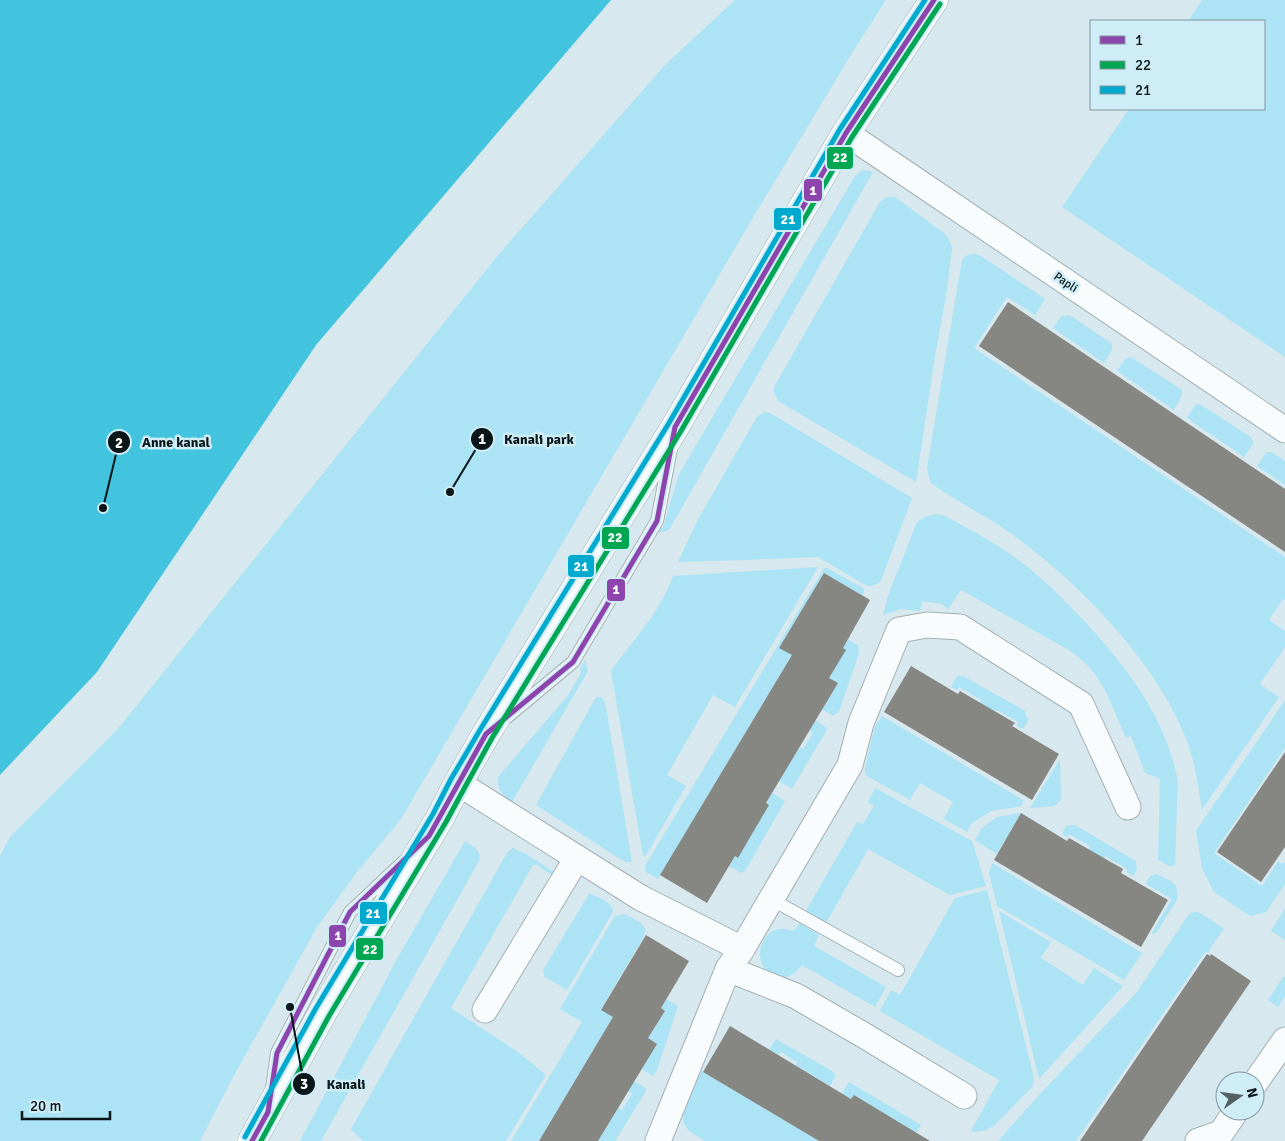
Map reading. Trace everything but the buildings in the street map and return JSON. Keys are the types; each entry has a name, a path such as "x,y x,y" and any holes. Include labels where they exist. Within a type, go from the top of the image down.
{"street":[{"path":"252,1141 323,1012 430,836 486,734 675,427 846,133 934,0"},
{"name":"Papli","path":"846,133 1285,430"},
{"path":"658,1141 735,959 850,764 861,723 899,630 927,625 960,627 1080,704 1128,807"},
{"path":"458,783 735,959 964,1096"},
{"path":"485,1010 577,858"},
{"path":"1264,1071 1285,1040"},
{"path":"1198,1141 1221,1132 1229,1121"}],"lane":[{"path":"486,734 573,662 657,521 675,427"},
{"path":"771,899 898,970"}],"shaded area":[{"path":"735,0 886,0 752,219 401,819 357,872 317,927 232,1079 200,1141 0,1141 0,856 10,837 117,730 499,254 665,65"},
{"path":"1202,0 1285,0 1285,357 1062,207 1128,110 1265,110 1265,20 1189,20"},
{"path":"862,170 873,172 669,530 659,533 661,528 663,528 679,474 855,176"},
{"path":"890,197 895,197 944,233 952,247 947,290 916,482 778,401 774,392 774,387 880,202"},
{"path":"970,254 981,256 1045,299 1035,315 1007,297 974,348 1285,557 1285,600 1283,599 1269,620 1285,631 1285,647 1260,684 1279,697 1202,810 1194,763 1185,736 1171,707 1153,677 1132,648 1083,594 1056,569 1003,528 932,484 929,477 927,468 962,260"},
{"path":"1071,316 1112,344 1112,350 1104,363 1053,328 1061,317"},
{"path":"1131,357 1182,390 1182,395 1174,410 1117,371 1125,359"},
{"path":"1198,404 1252,438 1253,444 1244,457 1187,418 1195,405"},
{"path":"764,412 770,413 912,498 882,578 878,583 867,586 818,557 678,562 697,521 757,417"},
{"path":"1269,452 1285,461 1285,485 1257,466 1266,453"},
{"path":"938,514 990,541 1037,575 1067,603 1116,657 1142,694 1163,733 1178,780 1175,864 1173,866 1158,860 1160,779 1145,773 1131,736 1126,738 1101,684 1083,661 1069,650 961,590 948,609 942,604 922,601 920,611 901,609 883,615 888,596 916,524 926,517"},
{"path":"818,567 735,707 713,695 667,775 686,786 645,857 643,856 611,671 661,602 673,576"},
{"path":"825,567 863,588 863,596 824,573 780,647 792,655 658,879 646,872 645,866"},
{"path":"847,639 858,645 859,653 839,712 834,716 822,709 837,683 826,676"},
{"path":"585,660 588,671 512,802 501,791 498,785 498,777 569,694 581,673 580,669"},
{"path":"957,676 963,676 1025,711 1026,717 1029,719 1023,729 1016,725 1018,722 997,710 995,712 980,704 981,700 959,687 957,690 951,687"},
{"path":"597,697 601,697 605,702 632,862 625,862 536,805"},
{"path":"1285,700 1285,748 1214,853 1262,886 1278,861 1282,864 1285,862 1285,884 1266,912 1250,916 1214,892 1202,868 1196,831"},
{"path":"882,716 1023,800 1022,806 991,811 971,824 967,832 944,819 953,802 920,783 910,800 867,776 865,767 875,726"},
{"path":"815,720 827,728 792,789 779,781 799,747 803,749 813,733 810,730"},
{"path":"1060,759 1060,801 1054,806 1030,808"},
{"path":"875,788 972,841 986,886 950,895 868,849 826,923 806,911 857,822 863,824 874,806 868,802"},
{"path":"772,793 785,801 745,871 741,873 729,866 735,856 738,857 769,805 766,803"},
{"path":"1021,813 997,854 975,840 981,829 997,817"},
{"path":"1075,825 1134,860 1137,869 1133,876 1126,872 1127,869 1105,856 1103,859 1088,850 1090,846 1069,834 1067,837 1062,834 1066,826"},
{"path":"465,841 478,851 479,861 321,1141 300,1141 397,959"},
{"path":"513,848 556,873 555,877 537,865 533,865 451,1008 518,1052 546,1075 506,1141 363,1141 351,1129 508,851"},
{"path":"992,863 1142,953 1124,980 997,906 989,873"},
{"path":"1157,874 1173,883 1178,894 1177,900 1156,933 1151,934 1172,899 1146,884 1150,876"},
{"path":"987,890 1034,1078 1033,1086 994,1126 984,1131 974,1132 971,1131 999,1080 880,1011 891,990 900,995 955,898"},
{"path":"589,894 608,903 613,912 567,990 545,977 543,970"},
{"path":"1285,908 1285,940 1271,931"},
{"path":"999,911 1051,942 1041,958 1083,985 1094,968 1123,986 1039,1079"},
{"path":"1190,913 1201,913 1224,929 1209,953 1206,951 1076,1141 998,1141 1137,992 1187,917"},
{"path":"625,914 641,923 646,930 645,935 601,1009 613,1017 539,1141 511,1141 582,1022 560,1009 615,916"},
{"path":"800,923 819,935 814,946 886,987 875,1007 802,965 786,977 769,974 763,967 760,958 764,939 771,932 781,929 794,931"},
{"path":"1285,976 1285,996 1278,1007 1268,1000"},
{"path":"666,999 678,1006 657,1070 653,1076 642,1069 644,1036 655,1027 665,1011 661,1008"},
{"path":"776,1039 832,1071 836,1075 830,1086 796,1065 797,1062 781,1052 778,1055 769,1049"},
{"path":"702,1071 819,1141 705,1141 689,1131 684,1124 683,1115"},
{"path":"634,1081 645,1088 646,1091 615,1141 598,1141 618,1108 622,1110 632,1094 628,1091"},
{"path":"849,1082 921,1125 914,1136 905,1126 854,1095 851,1099 842,1093"}],"water":[{"path":"0,0 611,0 316,345 97,672 0,775"}],"transit line":[{"name":"21","path":"245,1137 316,1008 433,814 480,730 669,423 840,129 925,0"},
{"name":"1","path":"252,1141 268,1112 277,1053 350,912 429,836 486,734 573,662 657,521 675,427 846,133 934,0"},
{"name":"22","path":"261,1141 329,1016 446,822 492,738 681,431 852,137 940,4"}],"place":[{"name":"Kanali park","path":"450,492"},
{"name":"Anne kanal","path":"103,508"},
{"name":"Kanali","path":"290,1007"}]}
